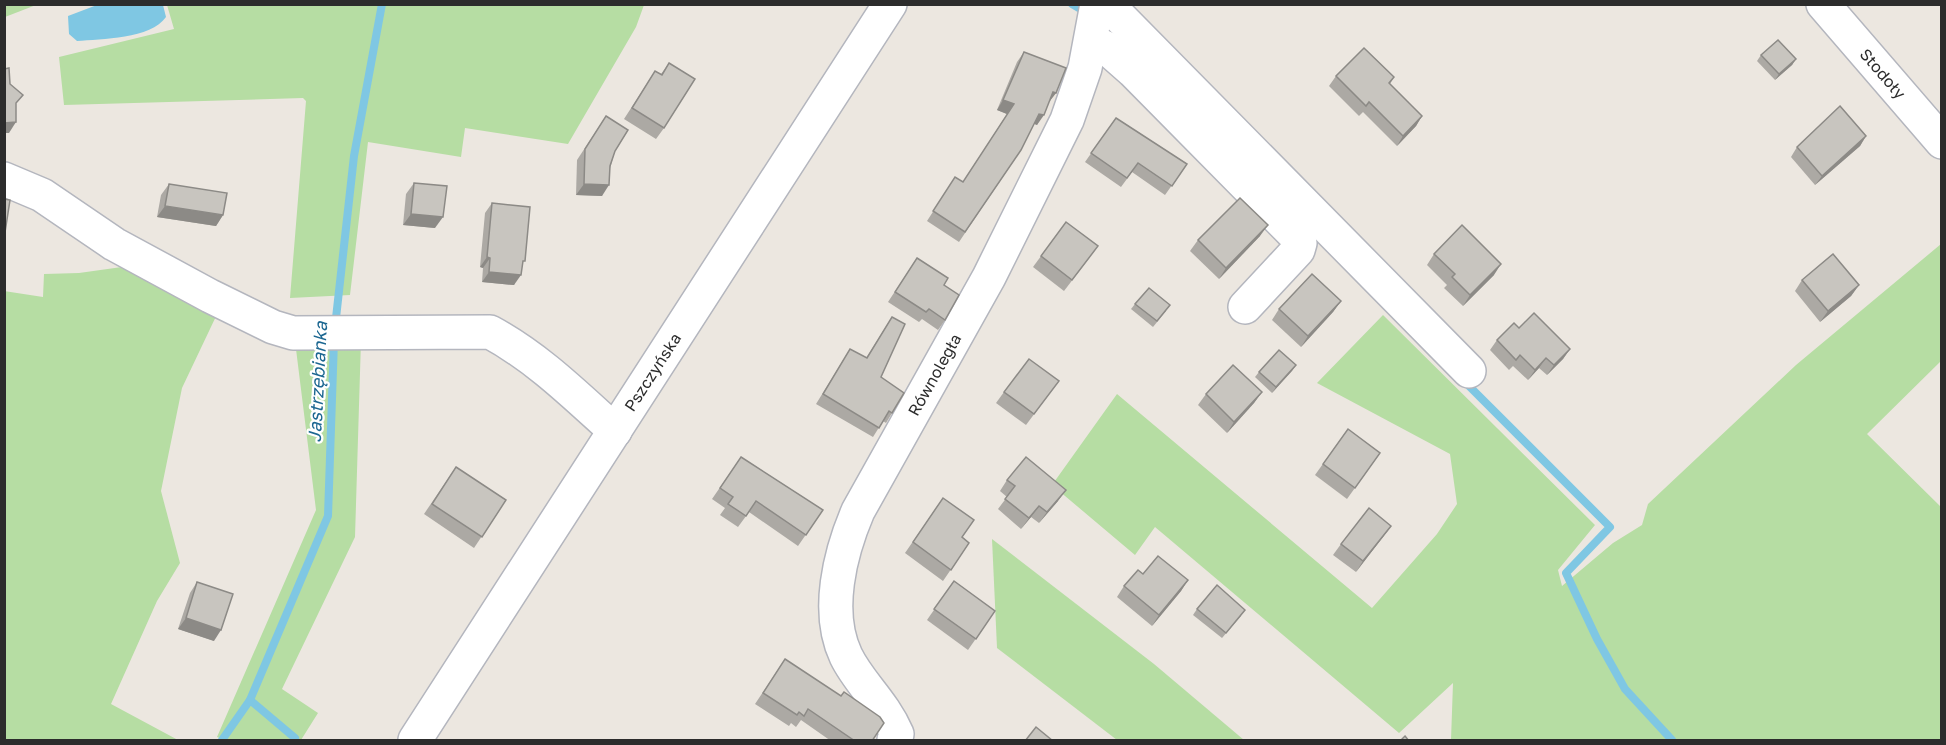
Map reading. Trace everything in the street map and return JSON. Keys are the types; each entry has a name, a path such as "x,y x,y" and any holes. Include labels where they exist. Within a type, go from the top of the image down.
{"street":[{"name":"Pszczyńska","path":"415,741 890,4"},
{"name":"Równoległa","path":"918,741 891,727 847,657 838,634 837,594 848,535 858,511 989,277 1062,130 1085,68 1097,4"},
{"path":"1107,4 1469,371"},
{"name":"Stodoły","path":"1822,4 1941,142"},
{"path":"1091,41 1108,49 1133,70 1297,237 1300,243 1298,250 1245,307"},
{"path":"4,178 42,195 114,244 273,327 293,333 490,332 540,363 615,431"}],"green space":[{"path":"5,4 36,4 36,5 5,17"},
{"path":"167,4 644,5 636,27 568,144 465,128 461,157 368,142 350,295 290,298 306,101 303,98 64,105 59,57 174,29"},
{"path":"1941,244 1941,361 1867,434 1941,507 1941,740 1451,740 1453,683 1399,733 1155,527 1135,555 1052,485 1117,394 1372,608 1437,534 1457,504 1450,454 1317,383 1383,315 1595,525 1558,570 1562,586 1613,543 1642,525 1648,504 1796,365"},
{"path":"129,266 219,310 182,388 161,491 180,563 157,601 111,704 178,740 5,740 4,291 43,297 44,274 79,273"},
{"path":"361,340 355,537 282,689 318,713 301,740 224,740 217,737 316,510 295,341"},
{"path":"992,539 1154,664 1244,740 1117,740 997,648"}],"water":[{"path":"97,5 163,5 166,17 159,24 138,34 77,41 69,34 68,16"}],"building":[{"path":"1778,40 1796,59 1779,74 1761,55"},
{"path":"1364,48 1394,77 1389,83 1422,116 1403,136 1369,102 1366,106 1336,76"},
{"path":"1024,52 1066,68 1044,115 1039,114 1021,150 965,232 933,211 955,177 963,182 1014,104 1003,100"},
{"path":"669,63 695,79 664,128 632,108 655,71 662,75"},
{"path":"9,68 10,84 23,95 16,103 16,122 4,123 4,69"},
{"path":"1840,106 1866,136 1822,176 1797,147"},
{"path":"606,116 628,130 615,151 610,166 609,185 584,184 585,149"},
{"path":"1116,118 1187,164 1172,186 1138,163 1127,178 1091,153"},
{"path":"414,183 447,186 443,217 411,214"},
{"path":"169,184 227,193 223,215 165,206"},
{"path":"1240,198 1268,225 1226,268 1198,240"},
{"path":"4,199 10,200 4,239"},
{"path":"492,203 530,207 525,261 523,261 521,275 489,272 490,258 487,257"},
{"path":"1066,222 1098,246 1072,280 1041,256"},
{"path":"1462,225 1501,264 1470,295 1452,277 1455,274 1434,254"},
{"path":"1833,254 1859,285 1828,311 1802,280"},
{"path":"917,258 948,278 944,285 959,295 945,320 929,309 926,312 895,292"},
{"path":"1312,274 1341,301 1308,336 1279,309"},
{"path":"1149,288 1170,305 1157,321 1135,304"},
{"path":"1534,313 1570,349 1554,365 1546,358 1535,370 1520,355 1516,360 1497,340 1514,323 1519,328"},
{"path":"892,317 905,324 881,377 904,393 892,413 889,411 879,428 823,394 850,349 867,358"},
{"path":"1279,350 1296,365 1276,387 1259,372"},
{"path":"1029,359 1059,381 1034,414 1004,392"},
{"path":"1233,365 1262,392 1234,422 1206,394"},
{"path":"1348,429 1380,453 1355,488 1323,464"},
{"path":"741,457 823,510 806,535 756,501 746,516 728,504 733,497 720,488"},
{"path":"1026,457 1066,490 1047,512 1039,506 1029,518 1005,499 1015,486 1007,480"},
{"path":"456,467 506,500 482,537 432,504"},
{"path":"943,498 974,520 962,537 969,543 951,570 913,542"},
{"path":"1369,508 1391,526 1363,561 1341,544"},
{"path":"1158,556 1188,580 1159,615 1124,586 1138,570 1143,574"},
{"path":"954,581 995,611 976,639 934,609"},
{"path":"197,582 233,594 221,630 186,618"},
{"path":"1217,585 1245,610 1226,633 1197,609"},
{"path":"785,659 841,696 844,692 880,717 884,723 872,741 855,741 808,709 804,716 799,712 797,715 763,693"},
{"path":"1036,727 1053,741 1025,741"}],"waterway":[{"name":"Jastrzębianka","path":"335,327 354,156 382,4"},
{"path":"1072,4 1084,11"},
{"name":"Jastrzębianka","path":"222,740 250,700 328,516 334,340"},
{"path":"1462,379 1610,527 1566,573 1597,639 1625,689 1672,740"},
{"path":"250,700 295,738"}]}
